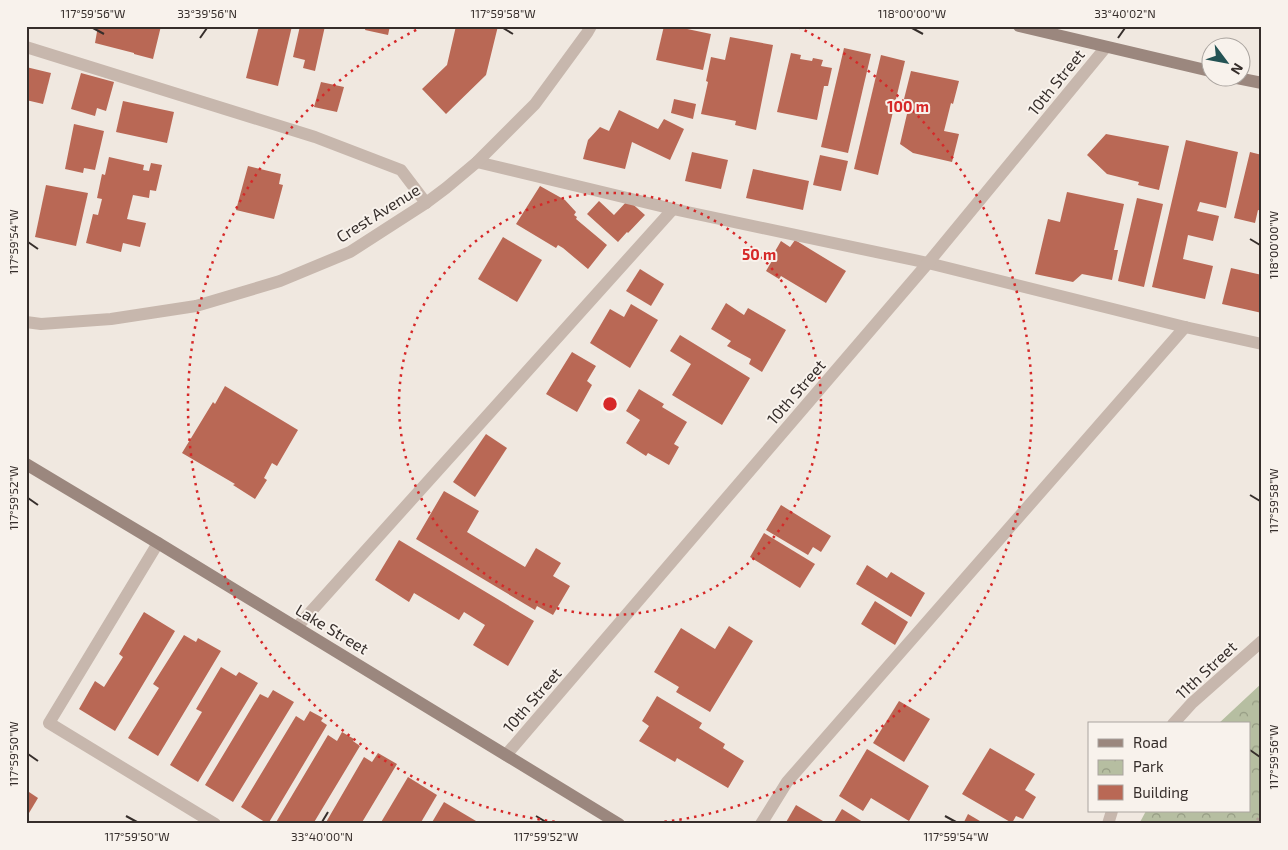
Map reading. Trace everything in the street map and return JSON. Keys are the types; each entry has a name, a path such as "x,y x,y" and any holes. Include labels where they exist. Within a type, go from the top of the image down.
{"street":[{"name":"Crest Avenue","path":"26,322 41,324 111,319 196,306 280,281 350,252 446,188 477,162 536,104 591,26"},
{"path":"1019,26 1200,69"},
{"path":"26,47 315,137 401,170 426,202"},
{"name":"10th Street","path":"506,755 928,263 1106,47"},
{"path":"477,162 672,210 928,263 1185,327 1262,344"},
{"path":"297,627 672,210"},
{"path":"761,824 787,782 1185,327"},
{"name":"Lake Street","path":"26,464 158,542 619,824"},
{"path":"158,542 49,723 215,824"},
{"name":"11th Street","path":"1176,722 1192,703 1262,641"},
{"path":"1108,824 1112,812"}],"path":[{"path":"1254,824 1262,814"}],"green space":[{"path":"1262,683 1262,824 1139,824 1145,812 1250,812 1250,722 1220,722"}],"building":[{"path":"98,26 161,26 153,59 95,43"},
{"path":"259,26 292,26 278,86 246,78"},
{"path":"300,26 325,26 315,71 303,68 305,60 293,57"},
{"path":"366,26 390,26 388,35 365,30"},
{"path":"456,26 498,26 486,75 446,114 422,89 447,65"},
{"path":"664,26 673,26 711,34 703,70 656,60"},
{"path":"730,37 773,45 756,130 735,125 736,121 701,114 711,57 725,60"},
{"path":"844,48 871,54 848,153 821,147"},
{"path":"791,53 801,55 800,59 812,61 813,58 823,60 821,66 832,68 828,86 824,86 817,120 777,112"},
{"path":"881,55 905,61 878,175 854,169"},
{"path":"26,67 51,73 43,104 26,100"},
{"path":"911,71 959,81 944,131 959,134 952,162 913,153 900,144 910,101 904,99"},
{"path":"81,73 114,82 106,111 97,108 95,116 71,109"},
{"path":"321,82 344,87 337,112 314,107"},
{"path":"674,99 696,104 693,119 671,113"},
{"path":"123,101 174,112 167,143 116,132"},
{"path":"619,110 658,129 664,119 684,129 670,160 632,142 625,169 583,159 588,140 600,127 609,131"},
{"path":"74,124 104,131 95,170 84,168 83,173 65,169"},
{"path":"1106,134 1169,146 1159,190 1138,185 1139,182 1107,174 1087,155"},
{"path":"1186,140 1238,152 1226,208 1200,202 1197,211 1219,216 1213,241 1188,235 1183,259 1213,266 1205,299 1152,287"},
{"path":"692,152 728,160 721,189 685,181"},
{"path":"1250,152 1262,155 1262,211 1258,210 1255,223 1234,218"},
{"path":"820,155 848,161 841,191 813,185"},
{"path":"109,157 144,165 143,170 149,171 151,163 162,165 156,191 150,190 149,198 133,195 127,219 146,223 140,247 123,243 121,252 86,243 93,214 98,215 102,199 97,198 102,174 105,175"},
{"path":"248,166 281,174 279,184 283,185 274,219 236,210"},
{"path":"753,169 809,181 803,210 746,198"},
{"path":"46,185 88,193 76,246 35,237"},
{"path":"540,186 565,200 576,212 574,215 577,217 576,219 607,245 588,269 563,248 558,245 556,248 516,224"},
{"path":"1067,192 1124,204 1114,250 1118,250 1112,280 1082,274 1073,282 1035,274 1048,219 1060,222"},
{"path":"1137,198 1163,204 1144,287 1118,281"},
{"path":"628,200 645,215 618,242 587,214 599,201 614,215"},
{"path":"503,237 542,260 517,302 478,279"},
{"path":"795,240 846,271 826,303 781,276 779,279 766,271 781,241 790,247"},
{"path":"1231,268 1262,275 1262,313 1222,304"},
{"path":"640,269 664,284 651,306 626,291"},
{"path":"726,303 744,315 748,308 786,330 762,372 749,364 751,359 727,346 731,341 711,329"},
{"path":"631,304 658,320 630,368 590,343 610,309 624,317"},
{"path":"680,335 750,378 722,425 672,395 691,364 670,351"},
{"path":"572,352 596,366 587,381 592,385 577,412 546,394"},
{"path":"225,386 298,430 277,466 272,463 264,478 267,480 255,499 233,485 235,484 182,453"},
{"path":"639,389 664,404 662,407 687,422 674,444 679,447 669,465 648,453 646,456 626,443 640,420 626,411"},
{"path":"486,434 507,448 475,497 453,482"},
{"path":"444,491 479,511 467,532 525,567 536,548 561,563 553,576 570,586 553,615 537,606 535,610 416,539"},
{"path":"781,505 831,536 821,552 813,547 808,555 766,530"},
{"path":"764,533 815,564 800,588 750,557"},
{"path":"399,540 534,621 508,666 473,645 485,625 464,612 459,620 414,593 409,602 375,580"},
{"path":"867,565 887,578 891,572 925,593 911,617 856,584"},
{"path":"875,601 908,622 895,645 861,624"},
{"path":"144,612 175,631 115,731 79,709 95,681 104,687 123,657 119,654"},
{"path":"729,626 753,641 710,712 676,692 679,687 654,672 681,628 715,649"},
{"path":"184,635 196,642 198,638 221,651 158,756 128,738 159,688 153,684"},
{"path":"221,667 236,676 239,672 258,683 198,782 170,765 202,712 196,709"},
{"path":"273,690 294,702 233,802 205,785 260,694 268,698"},
{"path":"657,696 702,723 699,728 725,744 723,748 744,761 728,788 677,758 675,762 639,741 649,726 642,721"},
{"path":"899,701 930,719 904,762 873,743"},
{"path":"310,711 323,718 321,721 327,725 268,824 241,807 296,716 304,721"},
{"path":"342,732 354,739 353,741 360,746 313,824 275,824 328,735 337,741"},
{"path":"990,748 1035,774 1025,790 1036,797 1023,819 1016,816 1012,823 962,794"},
{"path":"867,749 929,786 909,821 871,798 863,811 839,796"},
{"path":"378,753 397,764 361,824 325,824 364,757 372,762"},
{"path":"408,777 437,795 420,824 380,824"},
{"path":"26,790 38,798 26,818"},
{"path":"444,802 476,821 474,824 431,824"},
{"path":"796,805 828,824 785,824"},
{"path":"842,809 866,824 833,824"},
{"path":"968,814 985,824 963,824"}]}
